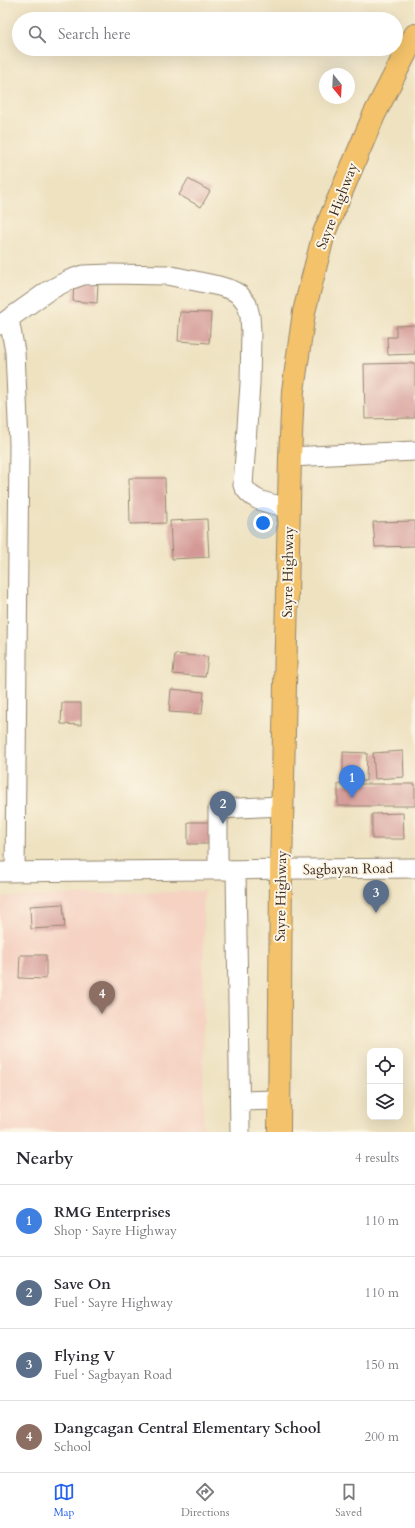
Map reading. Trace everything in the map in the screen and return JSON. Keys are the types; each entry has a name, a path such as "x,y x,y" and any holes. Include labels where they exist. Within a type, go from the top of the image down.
{"highway":[{"name":"Sayre Highway","path":"279,1132 282,806 290,457 293,391 304,312 324,233 374,115 415,35"}],"street":[{"path":"8,872 19,444 15,352 5,322 48,291 69,280 83,275 167,275 219,286 232,290 240,295 247,304 250,316 251,332 250,384 243,470 244,485 250,495 257,499 289,508"},
{"path":"290,457 415,451"},
{"path":"218,870 218,808 282,806"},
{"name":"Sagbayan Road","path":"8,872 415,868"},
{"path":"236,870 240,1132"},
{"path":"240,1101 279,1100"}],"shaded area":[{"path":"204,891 203,1132 0,1132 0,897"}],"building":[{"path":"188,179 210,191 201,207 179,195"},
{"path":"74,281 98,283 97,303 73,301"},
{"path":"180,312 211,313 209,343 178,341"},
{"path":"415,325 415,354 388,355 387,337 396,337 396,326"},
{"path":"415,363 415,418 365,419 364,364"},
{"path":"129,478 165,478 166,523 130,524"},
{"path":"207,519 209,557 172,559 170,521"},
{"path":"415,521 415,546 375,547 373,522"},
{"path":"175,654 208,657 205,677 173,674"},
{"path":"171,689 204,692 202,714 169,712"},
{"path":"62,703 81,703 81,725 61,724"},
{"path":"403,751 404,777 375,779 373,753"},
{"path":"343,752 367,753 366,781 343,780"},
{"path":"338,784 415,784 415,806 338,806"},
{"path":"403,813 404,839 372,839 372,814"},
{"path":"188,822 214,822 214,844 188,844"},
{"path":"63,904 65,927 31,929 30,906"},
{"path":"20,955 46,955 46,979 19,978"}],"place":[{"name":"RMG Enterprises","path":"352,798"},
{"name":"Save On","path":"223,824"},
{"name":"Flying V","path":"376,913"},
{"name":"Dangcagan Central Elementary School","path":"102,1014"}]}
